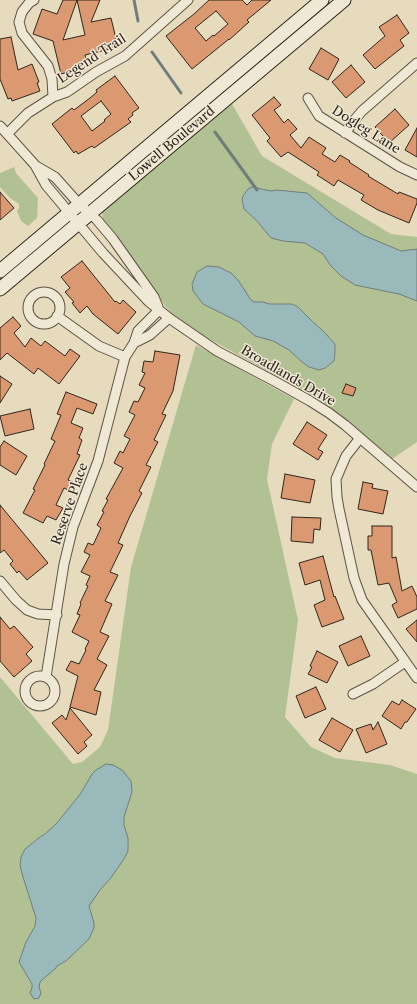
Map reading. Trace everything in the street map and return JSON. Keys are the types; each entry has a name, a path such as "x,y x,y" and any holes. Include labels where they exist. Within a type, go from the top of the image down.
{"main road":[{"name":"Lowell Boulevard","path":"0,271 76,213 322,0"},
{"name":"Lowell Boulevard","path":"0,289 76,213 89,213 344,0"}],"street":[{"path":"34,0 29,3 22,12 19,22 22,33 48,66 52,80 53,97"},
{"name":"Legend Trail","path":"7,134 28,113 53,97 67,92 96,72 125,56 188,0"},
{"path":"345,133 362,111 417,63"},
{"name":"Dogleg Lane","path":"308,98 319,116 400,167 417,175"},
{"name":"Broadlands Drive","path":"0,126 35,165 55,177 76,213 103,253 148,301 169,318 217,351 251,368 329,413 417,487"},
{"name":"Broadlands Drive","path":"89,213 112,239 154,297 159,310"},
{"name":"Reserve Place","path":"46,677 64,564 73,527 98,461 125,357 134,343 138,331 159,310"},
{"path":"58,316 100,346 125,357"},
{"name":"Reserve Place","path":"134,343 150,335 169,318"},
{"path":"360,438 346,456 336,479 336,497 354,578 362,600 417,678"},
{"path":"0,581 16,600 27,610 38,614 57,615"},
{"path":"353,694 373,684 405,662"}],"green space":[{"path":"231,102 262,156 391,234 417,237 417,442 392,459 323,402 193,330 175,317 165,306 125,247 103,221 102,211"},
{"path":"14,167 16,173 38,198 37,218 28,226 21,221 17,211 19,204 10,198 0,187 0,173"},
{"path":"196,345 294,399 272,444 267,479 298,620 285,717 311,747 335,758 390,765 417,774 417,1004 0,1004 0,677 73,764 82,762 100,747 108,730 131,567"}],"water":[{"path":"252,187 271,191 277,190 307,193 336,218 363,235 401,251 417,249 417,301 399,294 355,285 341,276 331,266 323,254 305,243 283,241 271,238 257,221 244,209 242,200 243,196 248,189"},
{"path":"207,266 219,267 231,273 254,302 269,304 292,304 298,307 335,344 334,361 325,368 319,370 309,367 289,350 273,341 255,336 239,322 203,304 193,291 192,284 197,272"},
{"path":"106,764 113,765 122,770 131,781 132,792 124,817 124,825 128,838 128,851 110,879 89,906 94,928 89,939 66,961 57,966 40,982 39,987 41,993 39,998 34,999 30,993 32,984 19,962 26,942 35,926 36,918 20,865 21,857 25,849 57,823 81,793 92,774"}],"building":[{"path":"63,0 77,0 100,0 91,22 111,18 118,47 85,55 88,67 61,74 53,41 33,34 42,9 57,14","holes":["77,0 85,35 63,40"]},
{"path":"209,0 242,0 247,5 252,0 271,0 247,20 249,22 229,40 192,69 166,36","holes":["216,11 228,24 206,41 195,28"]},
{"path":"397,15 409,33 400,40 404,46 375,69 363,55 385,36 379,27"},
{"path":"11,37 18,70 32,64 39,82 37,83 40,91 12,101 11,98 8,99 0,79 0,39"},
{"path":"321,48 339,59 328,80 309,69"},
{"path":"351,65 365,82 346,98 332,82"},
{"path":"115,76 139,108 132,113 133,115 128,119 131,122 94,148 92,146 78,154 76,151 74,153 52,124 72,108 74,110 90,98 97,92 96,90","holes":["101,101 111,114 104,120 105,121 92,131 81,116"]},
{"path":"274,97 281,105 274,110 284,123 288,119 297,129 290,135 301,148 309,137 326,148 322,154 335,162 340,155 369,175 368,176 398,194 399,192 417,199 417,203 409,223 378,210 361,200 364,195 338,180 334,186 317,175 319,172 288,152 281,157 267,141 270,138 252,115"},
{"path":"395,109 409,125 389,143 375,127"},
{"path":"417,128 417,157 405,150"},
{"path":"0,192 14,208 0,220"},
{"path":"82,261 115,302 116,301 120,304 123,300 136,312 118,334 93,314 87,306 80,313 72,303 74,302 65,292 70,288 61,277"},
{"path":"13,317 21,326 14,333 25,347 31,338 41,346 45,341 65,356 70,349 80,356 59,384 38,368 34,374 7,353 0,360 0,328"},
{"path":"155,351 180,355 173,391 162,414 166,415 154,440 158,442 146,465 151,467 139,491 142,493 118,543 123,545 110,572 118,575 105,601 112,604 100,632 109,636 97,659 107,665 94,690 101,692 96,715 70,707 78,676 66,670 71,661 79,664 89,641 72,632 80,615 77,614 81,604 80,603 88,586 86,585 90,576 81,572 90,555 84,552 88,543 93,545 101,528 97,525 104,512 102,511 108,500 106,499 123,468 114,463 120,451 123,453 130,439 124,436 135,415 129,412 134,401 138,402 145,388 139,385 145,373 142,372 144,361 153,362"},
{"path":"0,376 12,384 0,403"},
{"path":"346,384 356,388 353,396 342,393"},
{"path":"66,392 97,404 93,414 77,408 71,423 83,428 79,438 82,440 77,454 80,455 68,480 73,482 68,490 64,488 56,505 63,508 56,520 47,516 43,523 23,513 35,490 33,489 55,441 51,439 61,415 57,414"},
{"path":"30,409 34,429 5,436 0,416"},
{"path":"307,422 327,435 318,449 323,452 318,460 293,444"},
{"path":"4,441 27,456 16,475 0,465 0,447"},
{"path":"285,474 315,480 310,503 281,498"},
{"path":"363,482 373,484 372,488 388,491 383,514 358,509"},
{"path":"0,505 48,563 27,580 19,571 17,573 10,564 13,561 4,550 0,553"},
{"path":"292,517 321,518 320,530 314,529 313,543 291,541"},
{"path":"372,526 392,526 392,558 396,557 402,591 412,586 417,597 417,609 398,618 392,605 397,602 389,583 378,585 371,550 368,550 368,536 372,536"},
{"path":"323,556 334,597 335,596 344,619 322,627 314,605 325,600 320,580 305,585 299,563"},
{"path":"0,617 10,629 14,626 33,647 26,654 32,661 14,677 0,661"},
{"path":"417,620 417,642 406,629"},
{"path":"361,636 370,656 348,666 339,646"},
{"path":"317,651 338,662 327,683 308,674"},
{"path":"316,687 326,709 305,718 296,696"},
{"path":"402,700 416,709 401,729 382,716 392,701 399,705"},
{"path":"70,708 92,735 84,742 87,746 78,754 52,723 62,715 66,720"},
{"path":"332,718 353,730 340,752 319,740"},
{"path":"378,722 387,744 366,753 356,729 371,724 373,730"}],"waterway":[{"path":"134,0 138,21"},
{"path":"152,52 181,93"},
{"path":"215,132 257,190"}]}
